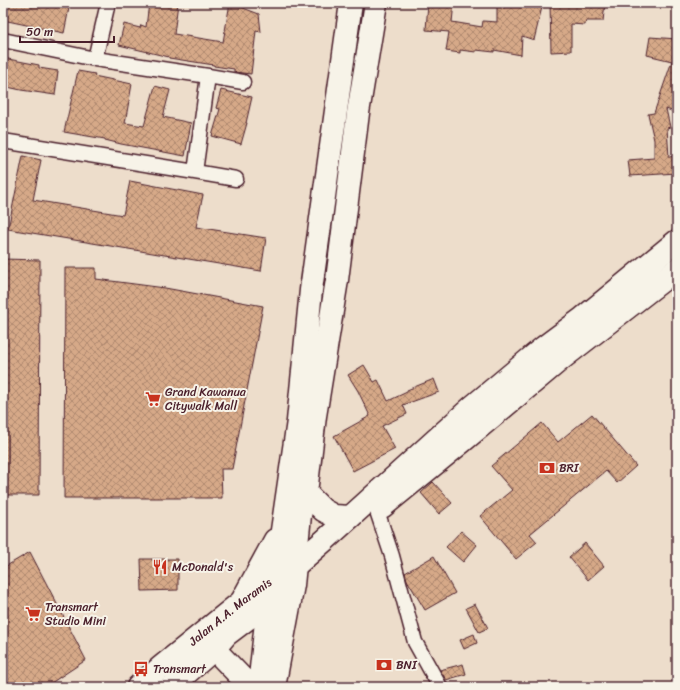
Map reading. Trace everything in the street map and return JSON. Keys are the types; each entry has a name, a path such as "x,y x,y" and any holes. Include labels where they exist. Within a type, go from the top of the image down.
{"highway":[{"path":"287,576 282,527 298,421 311,290 352,3"},
{"path":"274,687 287,576 306,492 315,416 337,280 358,113 376,3"},
{"name":"Jalan A.A. Maramis","path":"138,687 161,666 241,602 287,576 478,402 544,347 583,318 677,241"},
{"path":"171,687 214,649 226,635 268,604 287,576 346,537 560,360 677,269"},
{"path":"306,492 323,510 334,516 350,517"},
{"path":"241,602 282,527"},
{"path":"259,687 268,604"},
{"path":"214,649 241,677 247,687"}],"street":[{"path":"95,59 108,3"},
{"path":"3,40 95,59 243,82"},
{"path":"195,172 208,76"},
{"path":"3,141 236,179"},
{"path":"377,511 392,556 415,642 440,687"}],"building":[{"path":"3,3 43,3 69,8 64,33 3,20"},
{"path":"149,3 178,3 174,34 223,42 230,3 259,14 261,32 256,31 251,74 234,72 234,69 214,65 169,58 119,45 124,24 140,28 141,25 146,27"},
{"path":"428,3 454,3 452,22 482,27 483,21 497,22 497,3 543,3 534,40 522,36 521,55 494,50 494,52 476,50 476,52 460,50 460,53 446,51 449,32 426,30"},
{"path":"550,3 605,3 603,21 586,21 585,25 571,24 571,51 551,52"},
{"path":"650,37 677,39 677,113 666,109 670,127 667,128 669,157 677,156 677,173 630,176 628,160 654,158 654,140 648,114 654,113 672,61 647,55"},
{"path":"3,58 39,65 39,68 58,71 55,95 3,86"},
{"path":"78,71 132,84 125,123 144,126 155,86 170,90 163,117 191,123 185,156 64,132"},
{"path":"221,90 252,97 241,144 212,136 220,109 216,108"},
{"path":"23,156 41,160 33,200 123,215 130,181 203,195 196,227 266,238 261,271 8,229"},
{"path":"3,259 40,260 39,495 3,495"},
{"path":"65,268 96,268 96,279 165,288 263,306 232,469 221,469 222,498 64,498"},
{"path":"364,365 374,382 378,380 388,401 407,392 407,390 434,379 439,392 403,405 407,414 382,426 395,449 353,471 334,436 370,416 358,391 348,375"},
{"path":"592,414 636,466 617,483 606,471 530,534 537,542 516,559 480,516 512,490 491,466 542,423 558,442"},
{"path":"433,482 452,503 439,514 421,493"},
{"path":"461,531 477,545 463,562 446,547"},
{"path":"585,543 604,566 588,580 569,557"},
{"name":"Transmart Studio Mini","path":"30,552 86,660 45,687 3,687 3,568"},
{"path":"434,556 455,593 425,610 407,580 405,573"},
{"name":"McDonald's","path":"141,559 178,559 178,590 142,591"},
{"path":"475,604 488,628 479,632 466,608"},
{"path":"474,634 477,643 464,649 460,640"},
{"path":"463,664 466,674 446,680 440,670"}],"place":[{"name":"Grand Kawanua Citywalk Mall","path":"153,399"},
{"name":"BRI","path":"547,468"},
{"name":"McDonald's","path":"160,567"},
{"name":"Transmart Studio Mini","path":"33,614"},
{"name":"BNI","path":"384,665"},
{"name":"Transmart","path":"141,669"}]}
